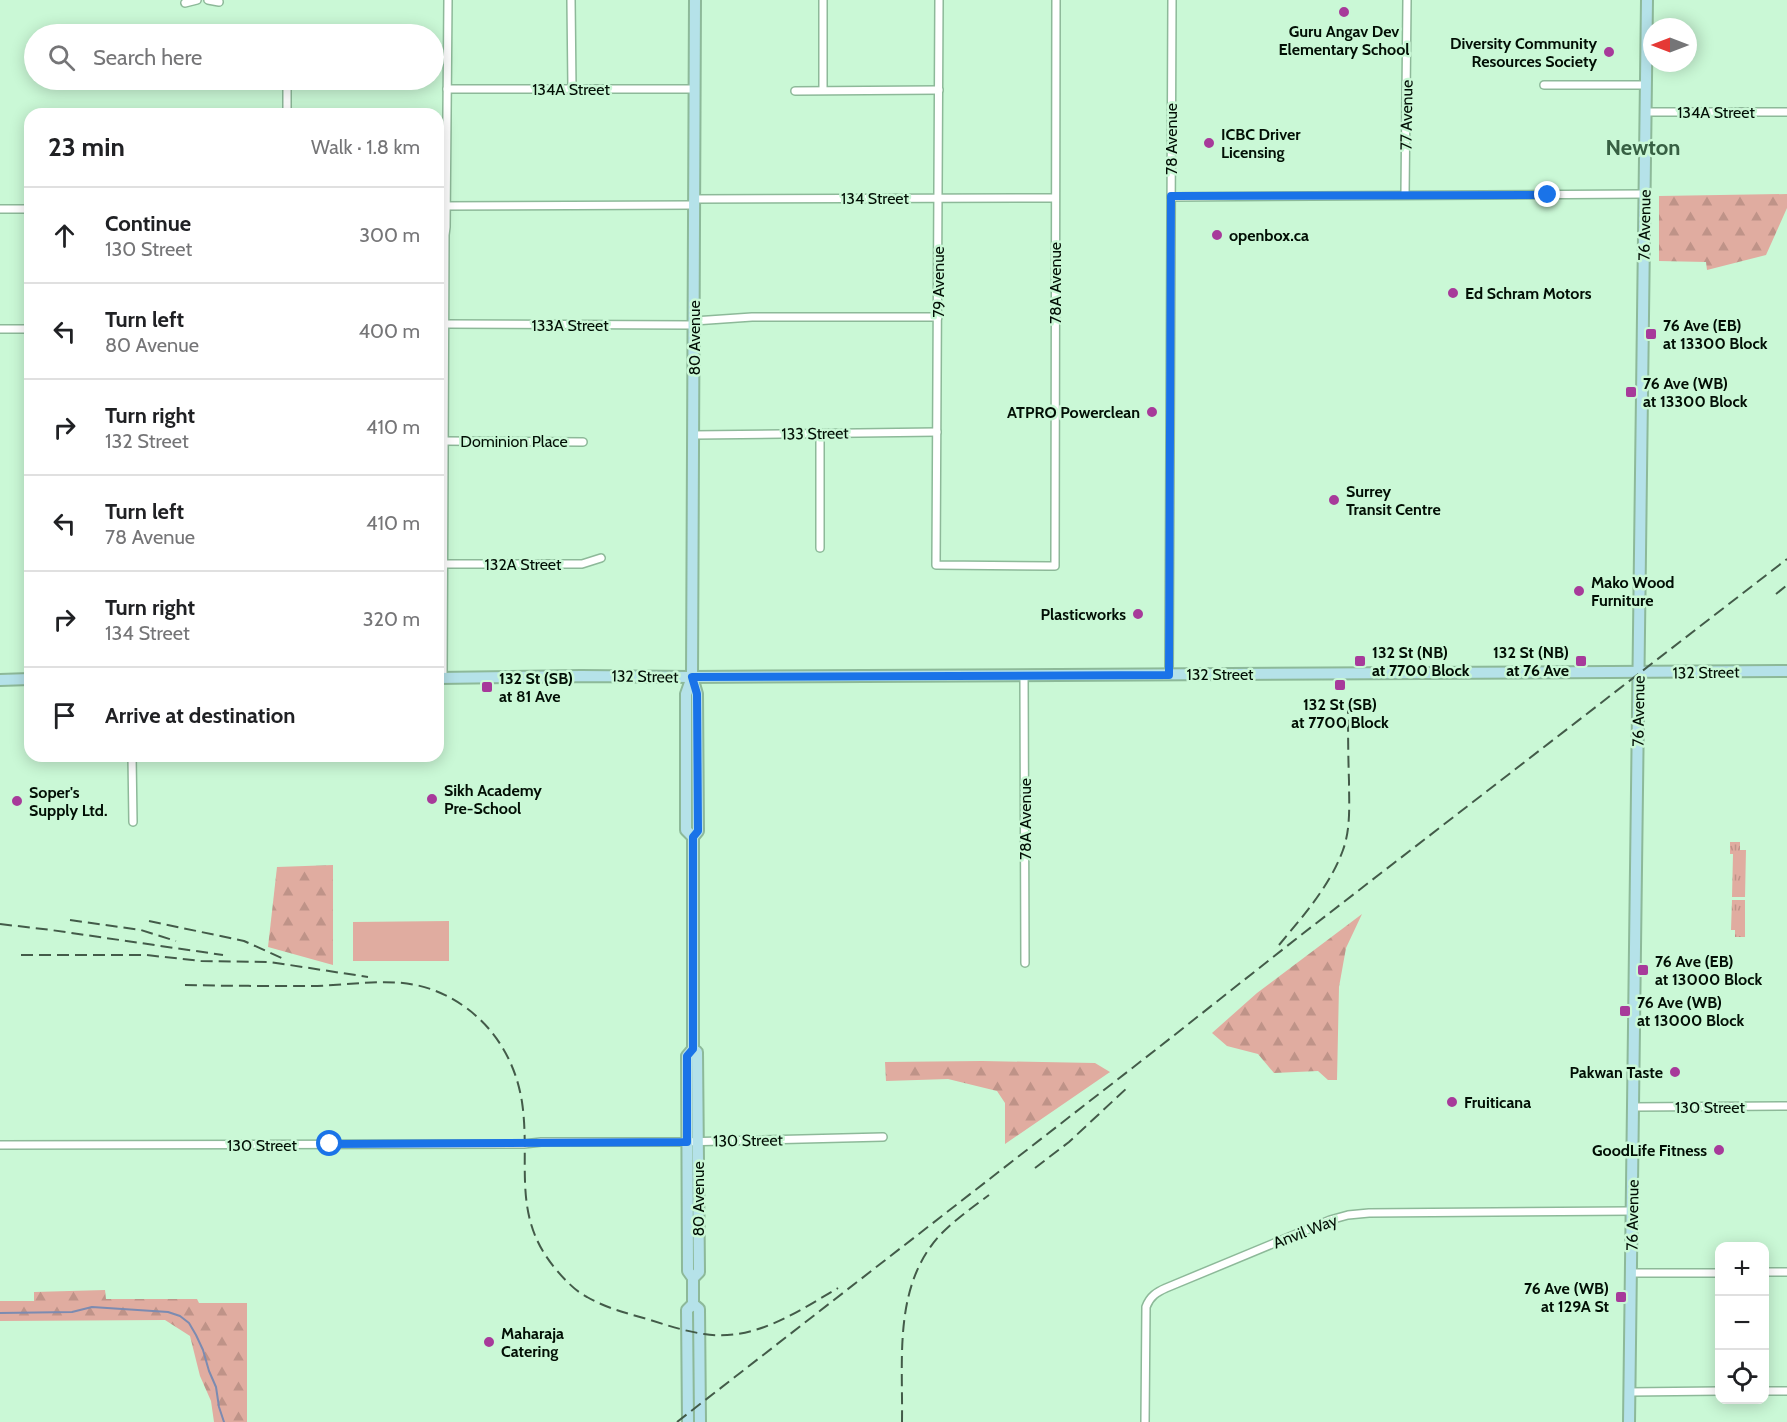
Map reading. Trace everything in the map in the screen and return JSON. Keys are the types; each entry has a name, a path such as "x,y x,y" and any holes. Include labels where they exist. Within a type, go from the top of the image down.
{"main road":[{"name":"80 Avenue","path":"688,1422 687,1310 693,1304 693,1278 688,1271 693,1142 687,1056 693,1049 693,837 686,830 686,694 692,677 695,0"},
{"name":"76 Avenue","path":"1629,1422 1647,0"},
{"name":"132 Street","path":"444,678 1787,671"},
{"path":"0,680 24,680"},
{"name":"80 Avenue","path":"693,1304 699,1310 700,1422"}],"street":[{"path":"185,3 197,0"},
{"path":"208,0 219,2"},
{"path":"444,564 448,0"},
{"path":"571,0 572,88"},
{"path":"823,0 823,90"},
{"name":"79 Avenue","path":"936,565 939,0"},
{"name":"78A Avenue","path":"936,565 1055,566 1056,0"},
{"name":"78 Avenue","path":"1169,675 1172,0"},
{"name":"77 Avenue","path":"1405,195 1407,0"},
{"path":"1544,85 1646,85"},
{"name":"134A Street","path":"447,89 695,89"},
{"path":"286,90 286,108"},
{"path":"795,91 939,90"},
{"name":"134A Street","path":"1646,112 1787,112"},
{"path":"1171,196 1645,194"},
{"name":"134 Street","path":"446,206 939,197 1055,198"},
{"path":"0,209 24,209"},
{"name":"133A Street","path":"446,324 694,323 760,317 938,317"},
{"path":"0,329 24,329"},
{"name":"133 Street","path":"694,435 937,432"},
{"path":"820,434 820,548"},
{"name":"Dominion Place","path":"444,441 583,442"},
{"name":"132A Street","path":"444,564 582,564 601,558"},
{"name":"78A Avenue","path":"1024,675 1025,963"},
{"path":"132,762 133,822"},
{"name":"130 Street","path":"1633,1107 1787,1106"},
{"name":"130 Street","path":"0,1145 423,1145 883,1137"},
{"name":"Anvil Way","path":"1146,1422 1146,1306 1153,1295 1166,1288 1330,1220 1348,1215 1632,1212"},
{"path":"1769,1272 1787,1272"},
{"path":"1631,1273 1715,1273"},
{"path":"1630,1392 1715,1391"},
{"path":"1769,1391 1787,1391"}],"green space":[{"path":"1787,194 1787,208 1766,255 1707,270 1706,262 1659,261 1659,196"},
{"path":"1730,842 1740,842 1740,850 1746,850 1745,897 1732,897 1733,854 1730,854"},
{"path":"333,865 333,965 268,947 277,867"},
{"path":"1732,900 1745,900 1745,937 1735,937 1735,930 1731,930"},
{"path":"1362,914 1346,948 1339,987 1337,1080 1328,1080 1318,1071 1274,1073 1258,1054 1227,1046 1212,1033 1257,993"},
{"path":"449,921 449,961 353,961 353,922"},
{"path":"885,1062 1095,1063 1110,1072 1005,1144 1005,1103 997,1091 948,1079 886,1081"},
{"path":"105,1290 106,1299 197,1299 199,1303 247,1303 247,1422 214,1422 211,1401 200,1376 190,1336 165,1320 0,1321 0,1301 34,1301 34,1292"}],"waterway":[{"path":"0,1313 72,1312 92,1307 168,1312 180,1316 189,1323 203,1350 216,1387 224,1422"}],"railway":[{"path":"677,1422 1787,559"},
{"path":"1776,594 1787,585"},
{"path":"1279,945 1331,876 1346,842 1349,807 1348,697"},
{"path":"70,920 141,930 176,941"},
{"path":"149,921 244,941 284,959"},
{"path":"0,924 223,955"},
{"path":"21,955 146,955 201,961 270,962 368,977"},
{"path":"185,985 312,986 391,982 427,988 446,995 465,1007 496,1037 515,1074 522,1102 524,1124 527,1208 541,1247 569,1284 601,1304 682,1330 704,1334 740,1334 774,1323 838,1288"},
{"path":"1035,1168 1069,1142 1128,1087"},
{"path":"902,1422 904,1322 915,1275 926,1253 942,1233 989,1195"}],"place":[{"name":"Guru Angav Dev Elementary School","path":"1344,12"},
{"name":"Diversity Community Resources Society","path":"1609,52"},
{"name":"ICBC Driver Licensing","path":"1209,143"},
{"name":"openbox.ca","path":"1217,235"},
{"name":"Ed Schram Motors","path":"1453,293"},
{"name":"76 Ave (EB) at 13300 Block","path":"1651,334"},
{"name":"76 Ave (WB) at 13300 Block","path":"1631,392"},
{"name":"ATPRO Powerclean","path":"1152,412"},
{"name":"Surrey Transit Centre","path":"1334,500"},
{"name":"Mako Wood Furniture","path":"1579,591"},
{"name":"Plasticworks","path":"1138,614"},
{"name":"132 St (NB) at 7700 Block","path":"1360,661"},
{"name":"132 St (NB) at 76 Ave","path":"1581,661"},
{"name":"132 St (SB) at 7700 Block","path":"1340,685"},
{"name":"132 St (SB) at 81 Ave","path":"487,687"},
{"name":"Sikh Academy Pre-School","path":"432,799"},
{"name":"Soper's Supply Ltd.","path":"17,801"},
{"name":"76 Ave (EB) at 13000 Block","path":"1643,970"},
{"name":"76 Ave (WB) at 13000 Block","path":"1625,1011"},
{"name":"Pakwan Taste","path":"1675,1072"},
{"name":"Fruiticana","path":"1452,1102"},
{"name":"GoodLife Fitness","path":"1719,1150"},
{"name":"76 Ave (WB) at 129A St","path":"1621,1297"},
{"name":"Maharaja Catering","path":"489,1342"}],"district":[{"name":"Newton","path":"1643,147"}],"route":[{"path":"330,1144 687,1142 687,1056 693,1049 693,837 698,831 697,694 692,677 1169,675 1171,196 1548,195"}]}
